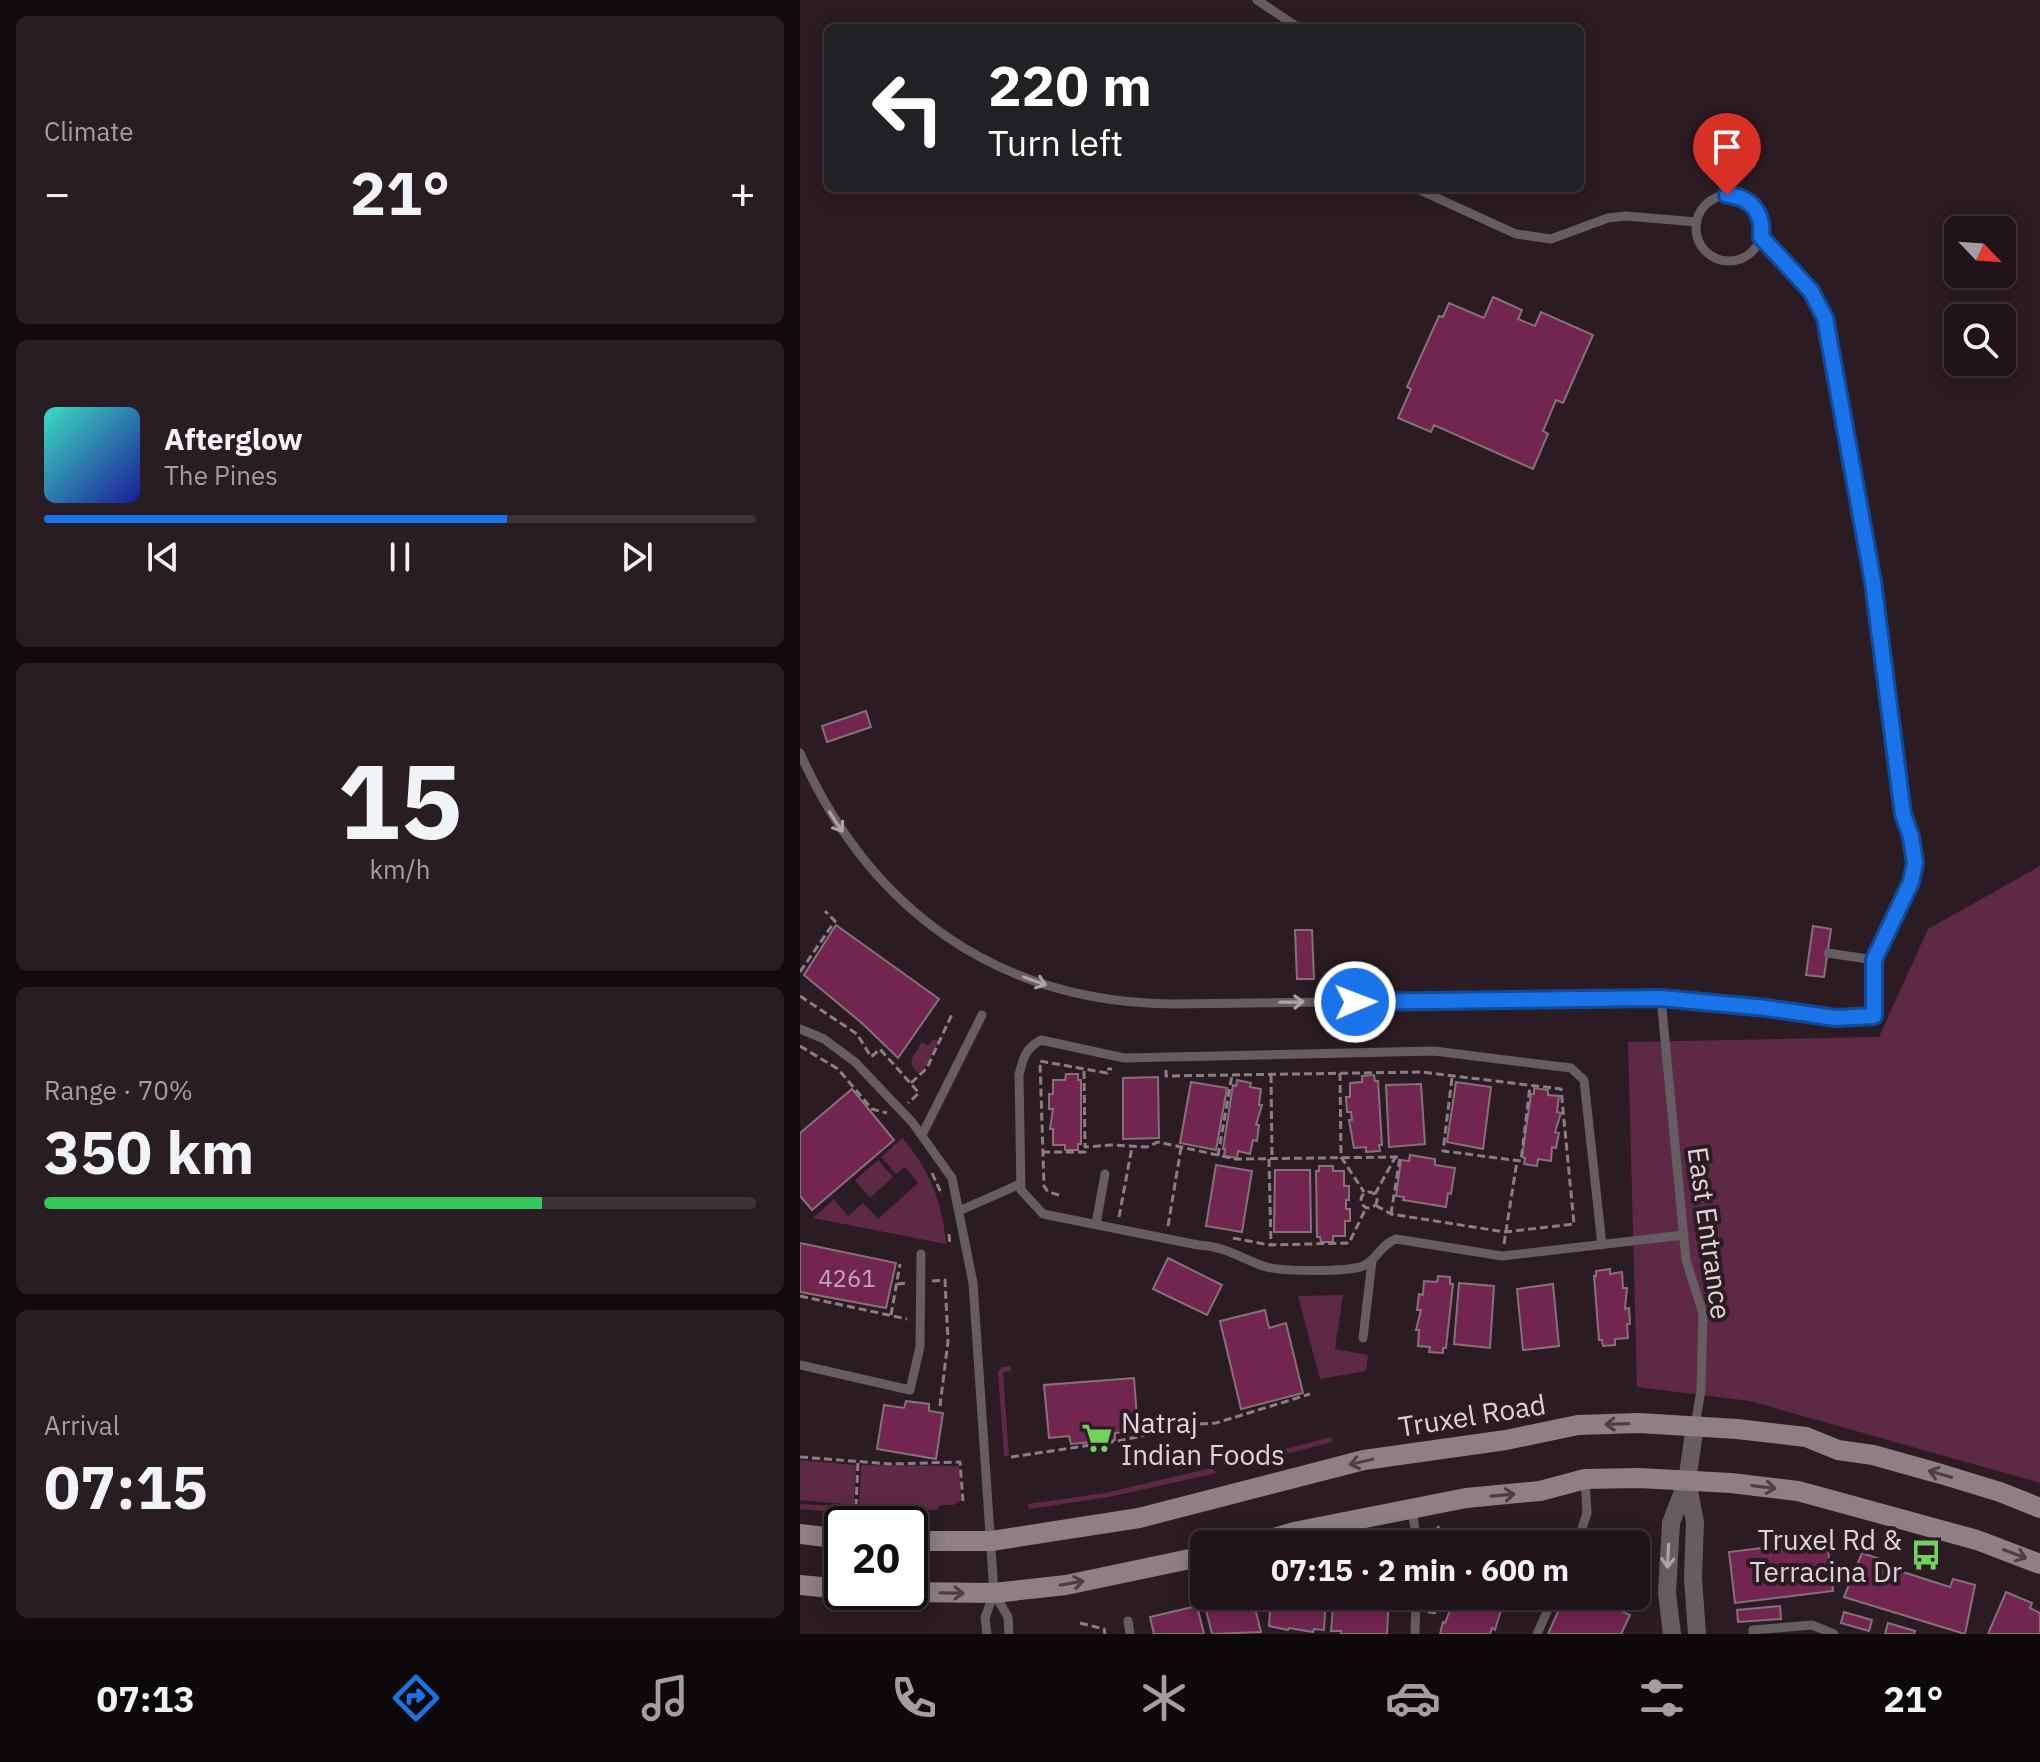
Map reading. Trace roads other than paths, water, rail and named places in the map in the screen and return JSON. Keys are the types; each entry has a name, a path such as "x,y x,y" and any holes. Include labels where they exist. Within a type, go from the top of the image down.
{"main road":[{"name":"Truxel Road","path":"928,1541 991,1541 1139,1518 1364,1460 1506,1440 1578,1425 1639,1423 1806,1437 1838,1450 1873,1455 1941,1474 2040,1508"},
{"path":"1304,1530 1466,1498 1540,1491 1585,1479 1639,1478 1798,1491 1977,1540 2040,1564"},
{"path":"800,1534 824,1537"},
{"path":"928,1592 994,1593 1066,1585 1190,1559"},
{"path":"800,1585 824,1587"}],"street":[{"path":"1672,1634 1667,1593 1667,1555 1671,1523 1687,1481 1695,1426"},
{"path":"1687,1481 1695,1522 1693,1578 1697,1634"}],"lane":[{"path":"1257,0 1293,24"},
{"path":"1424,192 1516,234 1551,239 1608,218 1626,216 1697,222"},
{"path":"1719,196 1742,197 1758,211 1761,237 1756,248 1741,259 1718,259 1701,245 1697,222 1702,209 1719,196"},
{"path":"800,753 825,805 852,847 897,898 929,924 975,954 1064,991 1104,999 1172,1004 1661,998 1836,1018 1874,1016 1874,960 1911,882 1915,863 1903,814 1873,582 1825,318 1811,291 1761,237"},
{"path":"1828,953 1874,960"},
{"name":"East Entrance","path":"1661,998 1686,1260 1703,1314 1701,1390 1695,1426"},
{"path":"922,1135 982,1015"},
{"path":"800,1029 824,1039 855,1062 922,1135 952,1178 973,1283 994,1593 985,1618 987,1634"},
{"path":"1602,1245 1584,1080 1571,1068 1434,1051 1124,1058 1041,1040 1028,1048 1019,1075 1021,1190 1043,1214 1198,1245 1217,1246 1265,1267 1286,1270 1360,1267 1372,1261 1385,1243 1396,1239 1502,1256 1602,1245 1684,1235"},
{"path":"1096,1224 1105,1174"},
{"path":"959,1211 1020,1184"},
{"path":"800,1365 910,1390 920,1347 921,1254"},
{"path":"1363,1338 1372,1261"},
{"path":"1582,1530 1587,1513 1585,1479"},
{"path":"1412,1509 1415,1530"},
{"path":"994,1593 1008,1617 1009,1634"},
{"path":"1415,1634 1416,1610"},
{"path":"1537,1634 1548,1610"},
{"path":"1128,1621 1130,1634"},
{"path":"1753,1634 1753,1630 1812,1625 1834,1634"}],"place":[{"name":"Natraj Indian Foods","path":"1097,1438"},
{"name":"Truxel Rd & Terracina Dr","path":"1926,1555"}]}
